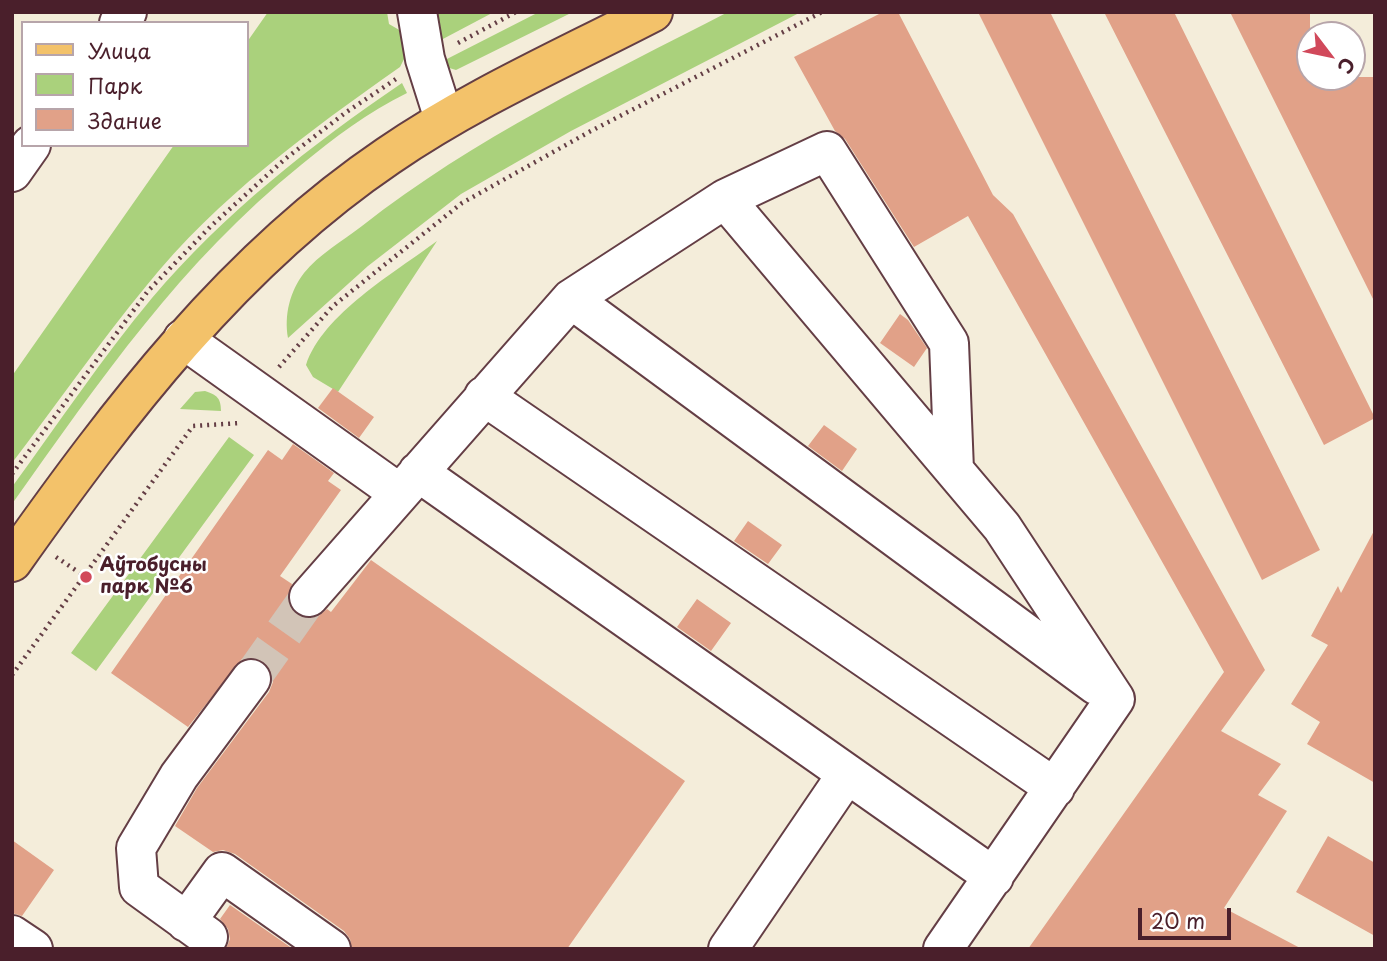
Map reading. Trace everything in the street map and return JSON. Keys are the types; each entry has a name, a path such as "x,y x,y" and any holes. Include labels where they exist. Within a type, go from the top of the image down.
{"main road":[{"path":"12,562 150,375 276,246 333,195 444,119 653,12"}],"lane":[{"path":"417,12 425,59 444,119"},
{"path":"12,172 30,147"},
{"path":"309,597 571,299 725,199 827,151 950,343 954,470"},
{"path":"725,199 1002,527 1115,699"},
{"path":"571,299 1115,699"},
{"path":"183,339 260,394 409,482 847,774 994,877"},
{"path":"484,396 1055,788"},
{"path":"251,679 179,776 135,848 139,887 197,929 222,872 331,949"},
{"path":"943,949 1115,699"},
{"path":"728,949 847,774"},
{"path":"12,935 33,949"}],"path":[{"path":"12,474 148,291 211,226 285,159 345,113 425,59 516,12"},
{"path":"12,675 193,426 242,423 271,376 333,306 394,254 462,203 589,132 822,12"}],"green space":[{"path":"268,12 387,12 389,24 401,31 405,57 400,67 298,141 203,223 174,253 130,307 12,463 12,376 173,147 248,147 248,41"},
{"path":"437,12 494,12 441,40"},
{"path":"539,12 573,12 456,70 446,67 443,61"},
{"path":"728,12 801,12 571,131 461,194 368,266 288,338 288,312 295,288 310,266 332,248 405,194 494,137 586,85"},
{"path":"402,83 407,93 365,117 326,145 257,203 217,242 144,324 12,504 12,487 80,391 152,298 180,267 270,182"},
{"path":"437,241 338,392 313,377 306,365 315,346 328,329 362,296"},
{"path":"205,391 218,398 221,411 180,409 195,392"},
{"path":"229,437 254,455 96,671 71,653"}],"building":[{"path":"883,12 898,12 993,195 1013,214 1265,670 1221,731 1281,764 1258,795 1287,811 1224,908 1302,949 1028,949 1224,672 968,216 914,247 845,139 835,131 794,57"},
{"path":"978,12 1050,12 1320,550 1262,580"},
{"path":"1104,12 1174,12 1375,418 1324,445"},
{"path":"1230,12 1310,12 1310,21 1296,21 1296,91 1366,91 1366,77 1375,77 1375,303"},
{"path":"900,314 908,320 927,348 914,367 880,343"},
{"path":"333,388 374,417 359,438 318,408"},
{"path":"824,425 857,449 842,471 808,446"},
{"path":"293,444 334,473 328,481 341,490 280,576 292,584 288,603 295,614 305,619 317,617 327,609 331,612 371,560 685,781 567,949 352,949 350,939 344,931 235,854 223,850 213,852 175,826 197,788 269,692 273,682 271,671 263,661 253,657 242,659 188,727 111,673 268,450 282,460"},
{"path":"748,521 782,545 768,564 734,541"},
{"path":"1375,529 1375,783 1307,744 1320,722 1291,704 1328,645 1311,636 1338,586 1341,593"},
{"path":"697,599 731,623 711,651 677,627"},
{"path":"1328,836 1375,863 1375,936 1296,892"},
{"path":"12,840 54,870 22,916 12,913"},
{"path":"230,905 293,949 226,949 230,939 228,929 220,919"}],"tunnel":[{"path":"251,679 309,597"}],"place":[{"name":"Аўтобусны парк №6","path":"86,577"}]}
